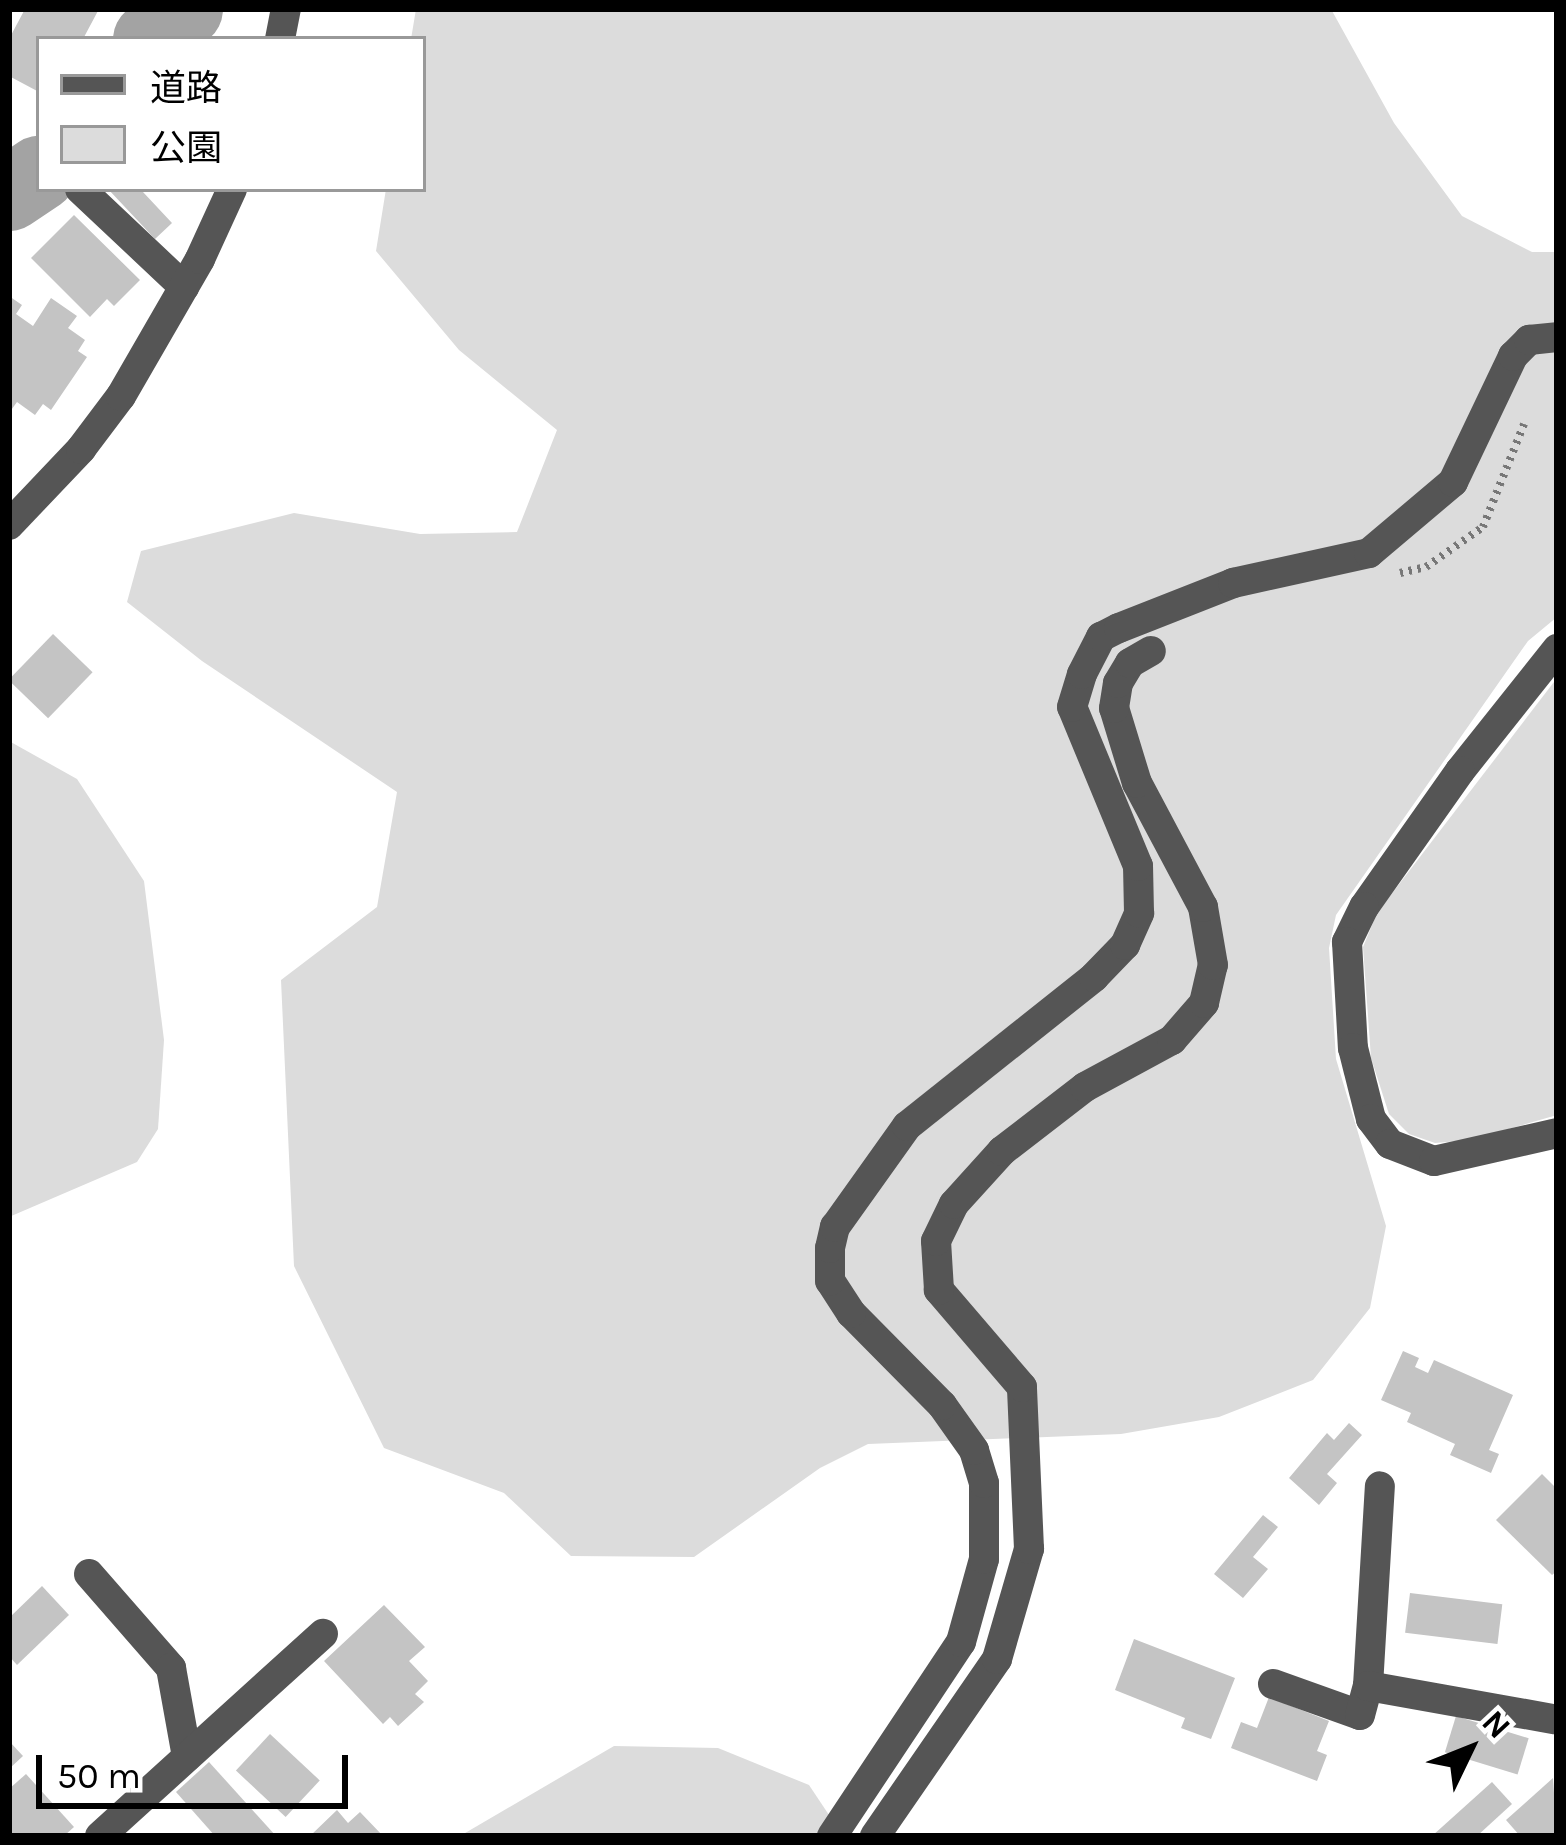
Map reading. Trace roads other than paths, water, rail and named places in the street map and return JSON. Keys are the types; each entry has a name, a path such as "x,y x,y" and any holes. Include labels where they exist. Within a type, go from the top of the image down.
{"street":[{"path":"83,192 184,287"},
{"path":"9,524 81,449 121,396 184,287 231,192"},
{"path":"832,1836 961,1642 984,1559 984,1483 974,1450 942,1405 851,1313 830,1281 830,1248 836,1227 908,1126 1094,977 1132,929 1138,913 1138,866 1072,707 1082,674 1101,638 1119,628 1233,583 1369,553 1454,482 1514,356 1529,340 1557,337"},
{"path":"1557,650 1446,790 1364,907 1347,942 1353,1048 1371,1119 1390,1144 1434,1161 1557,1133"},
{"path":"875,1836 997,1659 1029,1550 1022,1387 957,1317 939,1290 936,1241 954,1204 1002,1151 1085,1087 1172,1040 1204,1003 1213,965 1203,907 1137,783 1114,708 1118,683 1130,663 1151,651"},
{"path":"1273,1684 1360,1714 1367,1686 1379,1486"},
{"path":"89,1574 171,1669 187,1757"},
{"path":"100,1836 323,1634"},
{"path":"1367,1686 1556,1718"}],"waterway":[{"path":"154,36 185,9"},
{"path":"9,193 36,175"}]}
